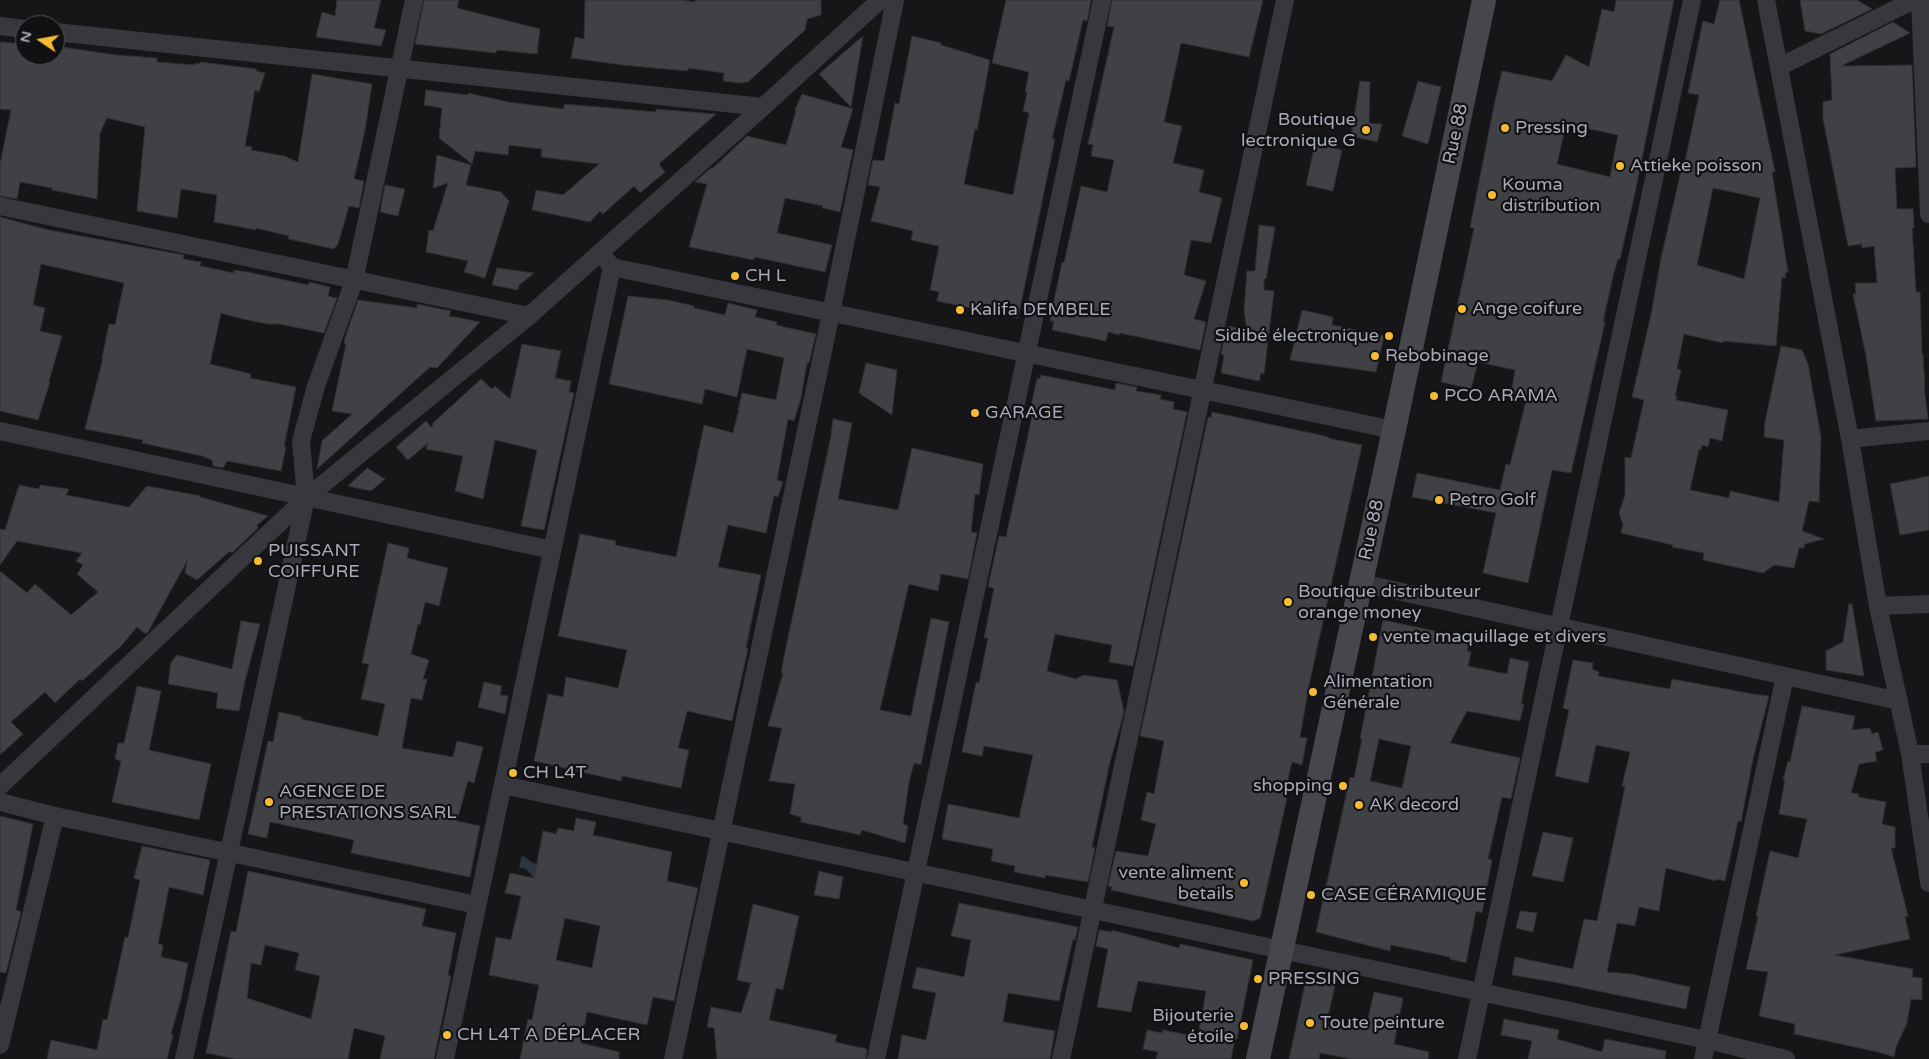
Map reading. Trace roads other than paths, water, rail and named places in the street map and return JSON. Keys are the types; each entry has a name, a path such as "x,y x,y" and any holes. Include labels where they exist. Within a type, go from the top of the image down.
{"main road":[{"name":"Rue 88","path":"1258,1059 1394,430 1484,0"}],"street":[{"path":"184,1059 306,498 301,440 316,386 354,281 414,0"},
{"path":"0,786 306,498 529,316 880,0"},
{"path":"673,1059 831,313 895,0"},
{"path":"876,1059 1102,0"},
{"path":"1061,1059 1285,0"},
{"path":"1467,1059 1692,0"},
{"path":"1766,0 1850,439 1878,606 1910,754 1929,883"},
{"path":"1779,68 1914,0"},
{"path":"1920,0 1929,214"},
{"path":"0,26 15,28"},
{"path":"65,33 763,107"},
{"path":"0,206 529,316"},
{"path":"600,252 612,267 1394,430"},
{"path":"445,1059 612,267"},
{"path":"0,431 552,550"},
{"path":"1850,439 1929,431"},
{"path":"1361,583 1898,701"},
{"path":"1878,606 1929,604"},
{"path":"1703,1059 1785,676"},
{"path":"1910,754 1929,754"},
{"path":"503,785 1707,1040 1786,1059"},
{"path":"0,802 54,816 229,854 477,905"},
{"path":"0,1045 54,816"}],"place":[{"name":"Pressing","path":"1505,128"},
{"name":"Boutique lectronique G","path":"1366,130"},
{"name":"Attieke poisson","path":"1620,166"},
{"name":"Kouma distribution","path":"1492,195"},
{"name":"CH L","path":"735,276"},
{"name":"Ange coifure","path":"1462,309"},
{"name":"Kalifa DEMBELE","path":"960,310"},
{"name":"Sidibé électronique","path":"1389,336"},
{"name":"Rebobinage","path":"1375,356"},
{"name":"PCO ARAMA","path":"1434,396"},
{"name":"GARAGE","path":"975,413"},
{"name":"Petro Golf","path":"1439,500"},
{"name":"PUISSANT COIFFURE","path":"258,561"},
{"name":"Boutique distributeur orange money","path":"1288,602"},
{"name":"vente maquillage et divers","path":"1373,637"},
{"name":"Alimentation Générale","path":"1313,692"},
{"name":"CH L4T","path":"513,773"},
{"name":"shopping","path":"1343,786"},
{"name":"AGENCE DE PRESTATIONS SARL","path":"269,802"},
{"name":"AK decord","path":"1359,805"},
{"name":"vente aliment betails","path":"1244,883"},
{"name":"CASE CÉRAMIQUE","path":"1311,895"},
{"name":"PRESSING","path":"1258,979"},
{"name":"Toute peinture","path":"1310,1023"},
{"name":"Bijouterie étoile","path":"1244,1026"},
{"name":"CH L4T A DÉPLACER","path":"447,1035"}]}
